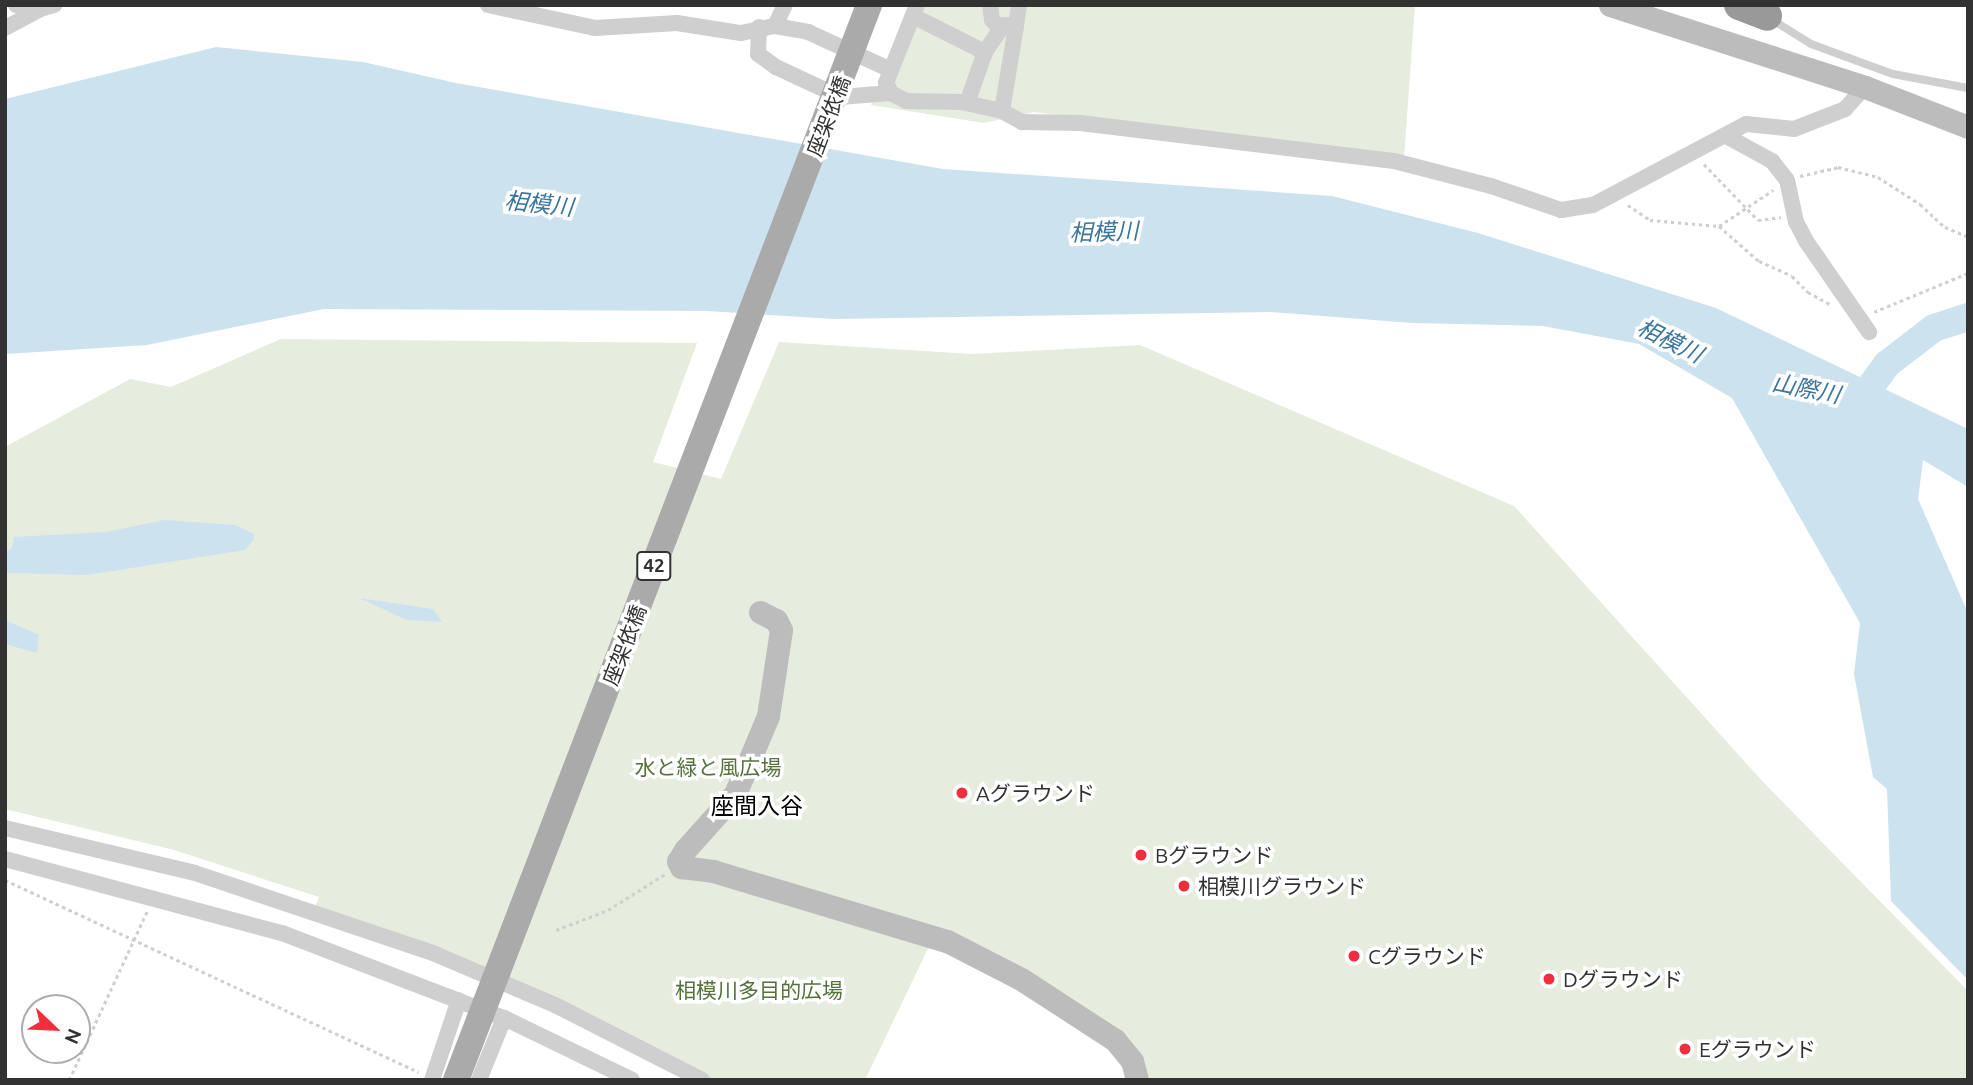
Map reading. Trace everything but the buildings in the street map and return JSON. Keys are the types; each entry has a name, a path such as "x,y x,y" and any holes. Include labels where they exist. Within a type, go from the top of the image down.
{"highway":[{"path":"1739,5 1767,16"}],"main road":[{"name":"座架依橋","path":"440,1079 871,5"}],"street":[{"path":"16,5 47,7"},
{"path":"488,5 596,28 677,23 741,33 767,27 808,32 891,70"},
{"path":"785,5 767,27 758,54 776,67 840,97 891,93 920,103 967,103 1002,111 1022,122 1080,123 1394,161 1491,186 1560,210 1593,205 1728,137 1746,124 1794,129 1845,110 1865,87"},
{"path":"990,5 992,20 1008,28"},
{"path":"967,103 985,52 1008,28 1019,5"},
{"path":"1610,5 1865,87 1968,127"},
{"path":"5,28 47,7"},
{"path":"891,93 886,83 915,11 985,52"},
{"path":"1002,111 1008,28"},
{"path":"1728,137 1772,161 1787,180 1793,208 1805,241 1870,332"},
{"path":"760,612 776,620 781,630 768,716 735,794 685,850 679,864 947,941 972,953 1115,1040 1132,1061 1137,1080"},
{"path":"5,828 195,873 435,954 555,1005 702,1080"},
{"path":"5,859 153,896 282,933 504,1018 632,1080"},
{"path":"440,1079 459,1000"},
{"path":"480,1080 504,1018"}],"lane":[{"path":"1767,16 1811,44 1893,74 1968,88"}],"path":[{"path":"1695,154 1764,222 1793,208"},
{"path":"1719,226 1787,180 1838,167 1878,177 1920,204 1945,227 1968,237"},
{"path":"1615,194 1650,220 1719,226 1759,261 1792,276 1808,292 1833,306 1885,309 1968,273"},
{"path":"556,930 618,905 679,864"},
{"path":"5,880 440,1079"},
{"path":"69,1080 136,939 153,896"}],"green space":[{"path":"917,5 1415,5 1404,158 1034,112 984,123 871,105"},
{"name":"水と緑と風広場","path":"281,339 697,343 653,462 721,479 779,342 972,354 1140,345 1514,506 1764,783 1968,991 1968,1080 1148,1080 1138,1057 935,934 865,1080 701,1080 555,1005 313,912 319,897 174,850 5,809 5,447 130,379 171,387"}],"water":[{"name":"相模川","path":"216,47 363,62 456,83 943,169 1332,196 1478,233 1716,308 1968,429 1968,487 1923,460 1918,499 1968,613 1968,980 1891,901 1887,789 1873,777 1854,674 1860,623 1732,398 1639,344 1543,326 1412,323 1271,312 834,319 707,311 324,309 147,345 5,354 5,99"},
{"path":"164,520 235,525 254,534 254,539 245,550 87,575 5,573 5,552 12,548 14,537 106,532"},
{"path":"359,598 433,609 442,622 407,620"},
{"path":"5,620 39,635 37,653 5,644"}],"waterway":[{"name":"山際川","path":"1846,397 1861,400 1887,364 1934,328 1968,317"}],"place":[{"name":"Aグラウンド","path":"962,793"},
{"name":"Bグラウンド","path":"1141,855"},
{"name":"相模川グラウンド","path":"1184,886"},
{"name":"Cグラウンド","path":"1354,956"},
{"name":"Dグラウンド","path":"1549,979"},
{"name":"Eグラウンド","path":"1685,1049"}],"district":[{"name":"座間入谷","path":"757,806"}],"park label":[{"name":"相模川多目的広場","path":"759,990"}]}
